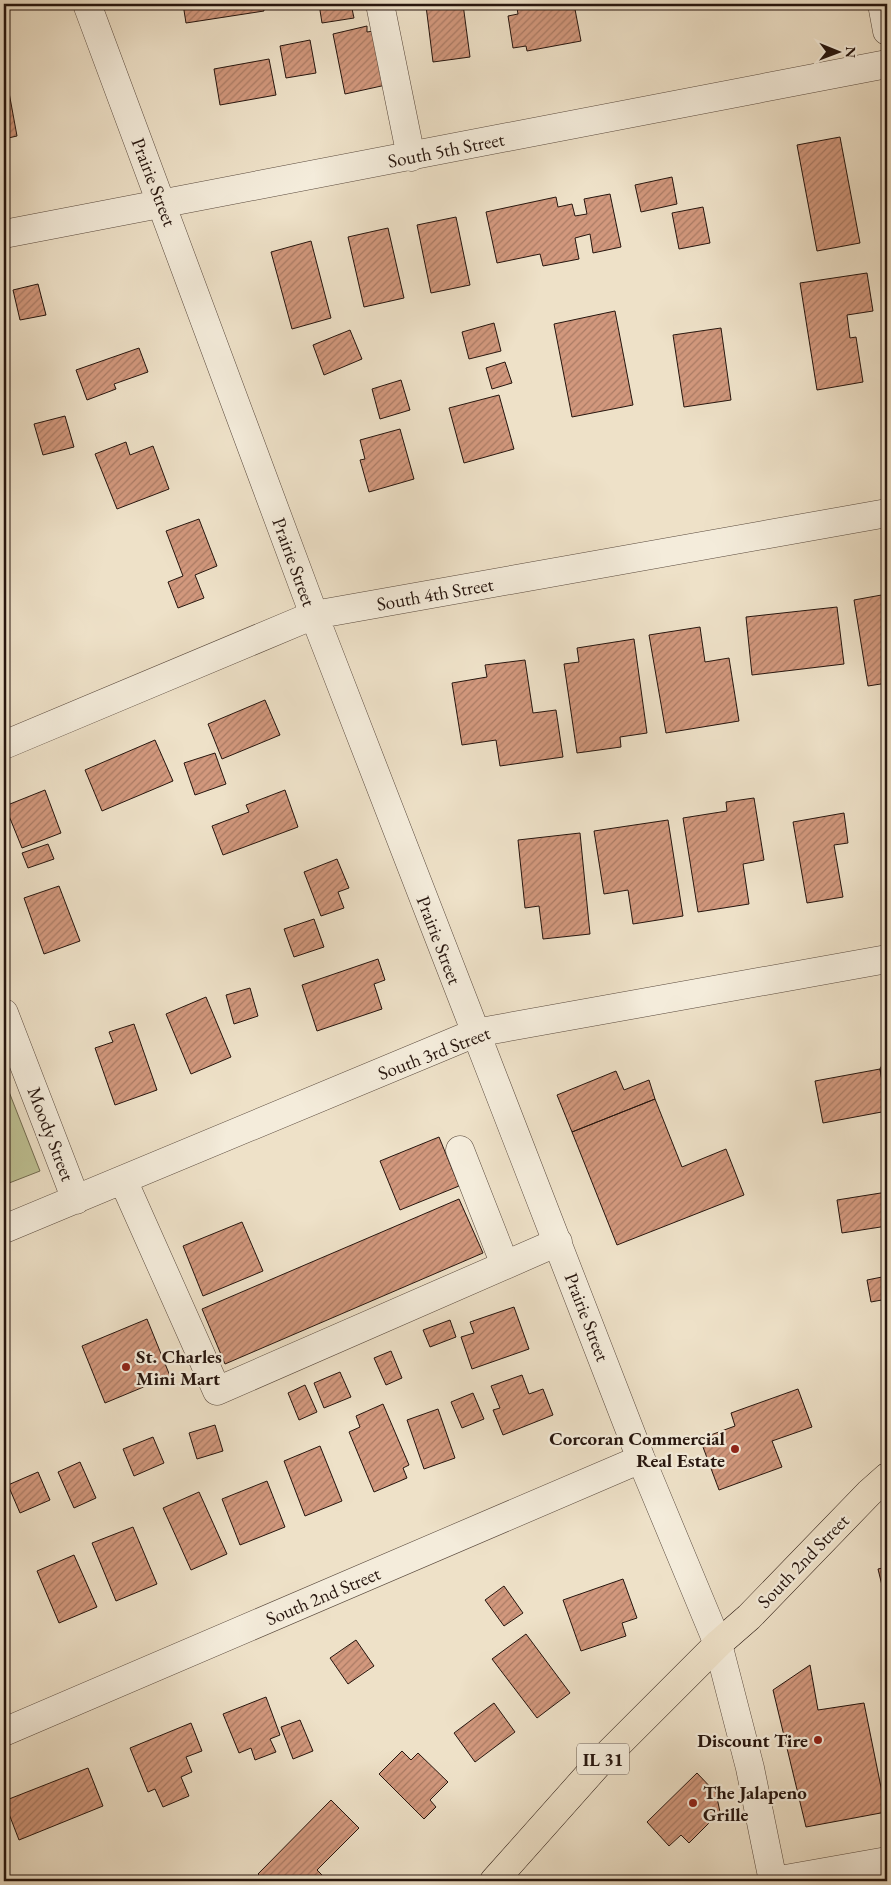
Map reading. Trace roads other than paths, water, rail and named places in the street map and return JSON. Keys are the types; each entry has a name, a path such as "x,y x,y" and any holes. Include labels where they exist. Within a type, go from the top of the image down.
{"main road":[{"name":"South 2nd Street","path":"718,1644 749,1617 869,1493 887,1477"},
{"name":"IL 31","path":"494,1881 599,1763 718,1644"}],"street":[{"name":"Prairie Street","path":"87,4 314,615 642,1460 718,1644 750,1768 774,1881"},
{"path":"380,4 411,157"},
{"path":"882,4 887,32"},
{"name":"South 5th Street","path":"4,234 887,64"},
{"name":"South 4th Street","path":"4,745 314,615 887,513"},
{"name":"South 3rd Street","path":"4,1229 476,1033 887,959"},
{"name":"Moody Street","path":"4,1013 76,1200"},
{"path":"460,1150 504,1265"},
{"path":"123,1180 217,1392 558,1242"},
{"name":"South 2nd Street","path":"4,1732 642,1460"},
{"path":"774,1881 887,1862"}],"place":[{"name":"St. Charles Mini Mart","path":"126,1367"},
{"name":"Corcoran Commercial Real Estate","path":"735,1449"},
{"name":"Discount Tire","path":"818,1740"},
{"name":"The Jalapeno Grille","path":"693,1803"}]}
